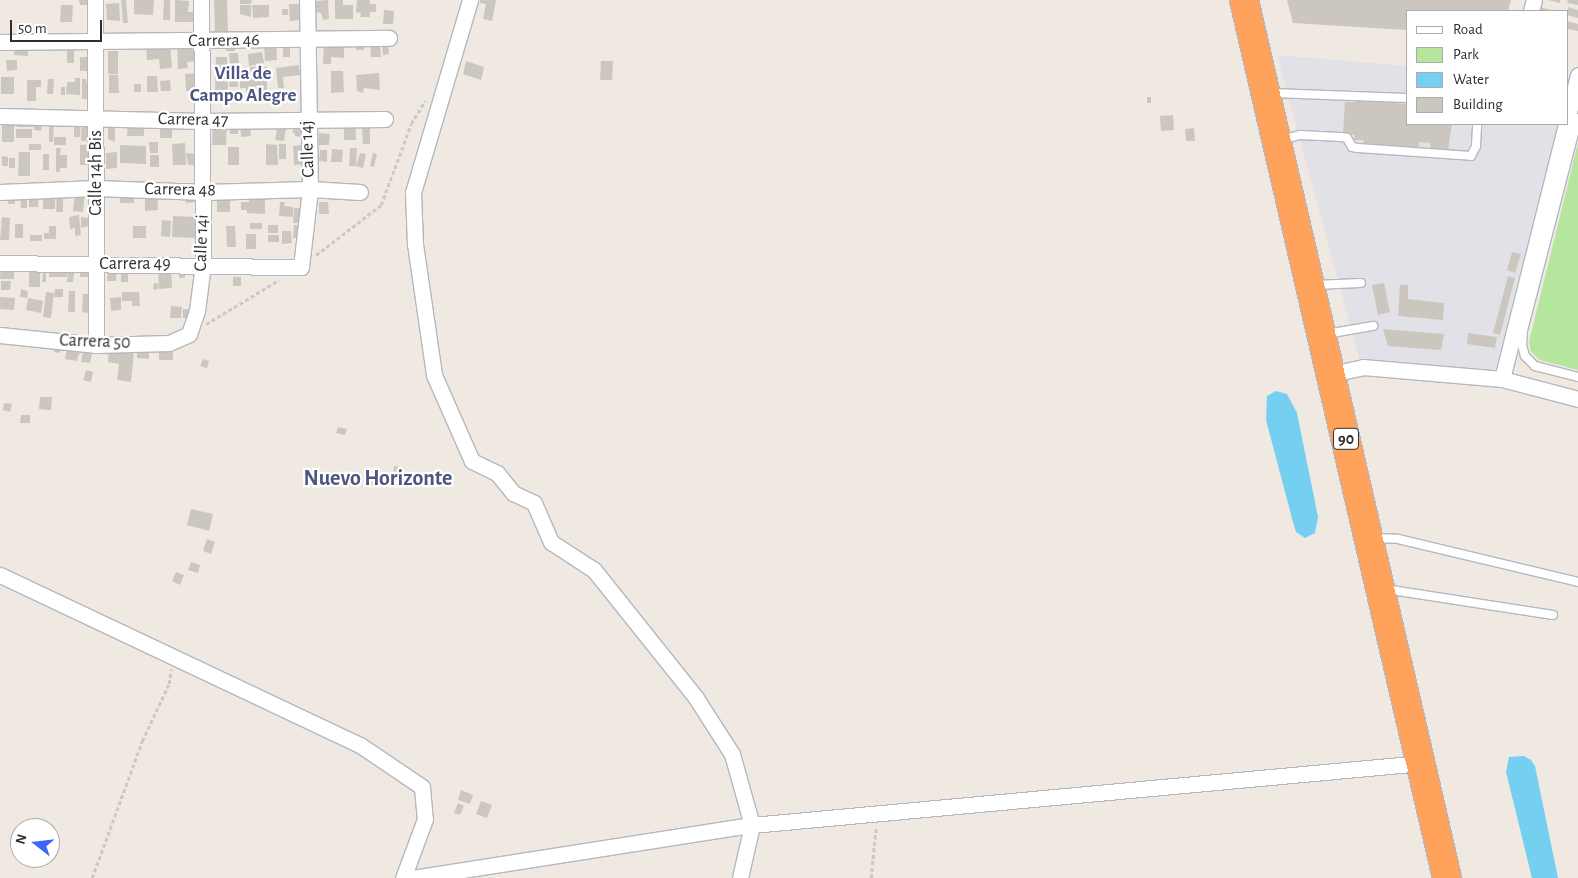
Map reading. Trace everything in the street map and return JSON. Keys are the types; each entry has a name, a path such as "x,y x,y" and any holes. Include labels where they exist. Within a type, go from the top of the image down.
{"highway":[{"name":"90","path":"1244,0 1447,878"}],"street":[{"name":"Calle 14h Bis","path":"95,0 96,345"},
{"name":"Calle 14i","path":"189,334 197,311 203,264 204,192 201,0"},
{"name":"Calle 14j","path":"301,267 310,189 307,121 307,0"},
{"path":"470,0 413,192 415,244 434,375 472,461 497,473 513,494 534,503 551,542 594,570 696,698 732,754 752,825 740,878"},
{"name":"Carrera 46","path":"0,42 389,38"},
{"path":"1568,116 1578,75"},
{"name":"Carrera 47","path":"0,116 202,121 385,119"},
{"path":"1502,379 1566,125"},
{"name":"Carrera 48","path":"0,192 96,188 204,192 310,189 360,192"},
{"name":"Carrera 49","path":"0,263 203,264 301,267"},
{"name":"Carrera 50","path":"0,335 96,345 169,343 189,334"},
{"path":"1330,374 1363,367 1502,379 1578,399"},
{"path":"0,575 360,745 422,788 425,819 404,878"},
{"path":"412,878 752,825 1420,763"}],"lane":[{"path":"1265,93 1406,98"},
{"path":"1578,118 1524,330 1522,345 1524,356 1535,366 1578,377"},
{"path":"1276,140 1300,135 1341,137 1347,138 1352,147 1358,148 1471,156 1476,146 1477,125"},
{"path":"1310,285 1361,283"},
{"path":"1321,335 1373,326"},
{"path":"1369,538 1398,539 1578,582"},
{"path":"1380,589 1553,615"}],"path":[{"path":"189,334 301,267 381,204 411,124 426,100"},
{"path":"92,878 142,741 169,684 172,656"},
{"path":"871,878 877,814"}],"shaded area":[{"path":"1277,55 1406,66 1406,125 1558,125 1495,371 1359,358"}],"green space":[{"path":"1578,143 1578,370 1540,360 1531,352 1529,342"}],"water":[{"path":"1276,391 1287,394 1297,413 1318,517 1315,533 1305,538 1296,532 1266,420 1267,396"},
{"path":"1524,756 1531,760 1535,766 1558,878 1532,878 1506,772 1509,757"}],"building":[{"path":"79,0 92,0 92,5 80,5"},
{"path":"121,0 126,0 128,23 123,23"},
{"path":"134,0 154,0 153,15 134,14"},
{"path":"164,0 170,0 170,20 163,20"},
{"path":"175,0 189,1 188,12 196,12 195,22 175,22"},
{"path":"214,0 227,0 228,32 215,32"},
{"path":"240,0 252,0 251,4 240,4"},
{"path":"328,0 329,19 323,20 321,13 316,12 316,1"},
{"path":"335,0 343,0 343,5 353,5 353,19 335,19"},
{"path":"357,0 370,0 370,4 376,4 376,12 370,12 370,17 360,17 361,13 356,12"},
{"path":"480,0 496,0 492,21 483,19 486,4 480,3"},
{"path":"1287,0 1511,0 1508,10 1406,10 1406,30 1293,23"},
{"path":"1548,0 1560,0 1560,3"},
{"path":"1568,0 1578,0 1578,5 1567,3"},
{"path":"119,3 120,21 107,20 106,4"},
{"path":"289,4 299,4 300,20 290,21"},
{"path":"61,5 73,5 72,22 60,22"},
{"path":"240,5 251,5 251,17 240,14"},
{"path":"252,5 269,5 269,17 253,18"},
{"path":"1537,6 1551,10 1535,10"},
{"path":"1568,7 1578,10 1578,18 1568,15"},
{"path":"282,9 288,9 288,15 282,15"},
{"path":"384,10 394,11 393,24 383,24"},
{"path":"1568,21 1578,24 1578,31 1568,29"},
{"path":"356,41 364,41 364,50 356,50"},
{"path":"375,41 375,46 380,46 381,57 371,57 370,42"},
{"path":"276,42 277,60 265,61 264,43"},
{"path":"283,42 290,42 290,57 283,57"},
{"path":"170,43 172,68 160,69 159,59 147,60 146,45"},
{"path":"198,44 197,61 187,62 188,68 178,69 177,46"},
{"path":"226,44 235,44 235,51 226,51"},
{"path":"324,44 344,45 344,58 331,57 331,64 323,64"},
{"path":"67,45 74,45 74,63 67,63"},
{"path":"382,45 388,45 389,54 383,55"},
{"path":"15,47 28,48 28,56 14,55"},
{"path":"108,51 118,51 118,74 108,74"},
{"path":"262,52 264,64 249,66 248,54"},
{"path":"229,53 238,53 239,66 230,64"},
{"path":"80,57 94,57 94,71 80,71"},
{"path":"216,57 227,57 228,90 215,90"},
{"path":"6,60 17,60 17,70 7,71"},
{"path":"466,61 484,67 481,80 463,74"},
{"path":"601,61 613,61 612,80 600,80"},
{"path":"299,65 300,75 283,77 284,88 278,88 276,68"},
{"path":"250,67 267,67 267,91 246,92 246,88 240,88 240,77 244,77 243,72 250,71"},
{"path":"331,71 343,71 344,92 331,93"},
{"path":"199,73 199,91 186,91 185,74"},
{"path":"379,73 380,90 364,88 363,93 357,91 356,75"},
{"path":"109,75 118,75 119,93 109,93"},
{"path":"230,75 238,75 238,87 229,87"},
{"path":"147,76 157,76 158,92 147,92"},
{"path":"1,77 14,77 14,94 1,94"},
{"path":"75,78 80,78 80,95 66,94 67,82 75,82"},
{"path":"48,79 54,79 53,94 47,94"},
{"path":"82,79 86,79 86,83 96,83 96,99 82,99"},
{"path":"27,80 41,80 41,87 36,87 36,101 27,101"},
{"path":"170,80 171,91 161,91 160,81"},
{"path":"134,84 141,84 141,92 134,92"},
{"path":"61,87 65,87 65,95 61,95"},
{"path":"1147,97 1151,97 1151,103 1147,103"},
{"path":"1357,99 1406,104 1406,125 1452,125 1448,150 1430,148 1430,143 1419,142 1419,148 1363,144 1364,140 1354,140 1355,135 1343,133 1345,102 1356,102"},
{"path":"1173,115 1174,130 1161,131 1160,116"},
{"path":"82,116 96,117 96,141 81,141"},
{"path":"160,117 172,128 172,138 160,138"},
{"path":"355,117 356,140 344,140 344,118"},
{"path":"238,118 238,134 230,134 229,119"},
{"path":"250,118 251,136 241,137 240,119"},
{"path":"264,118 276,127 286,128 284,141 275,140 277,129 264,129"},
{"path":"16,119 33,119 34,127 17,127"},
{"path":"35,119 43,120 41,131 34,130"},
{"path":"74,119 81,120 80,137 74,137"},
{"path":"128,119 144,120 144,136 127,136"},
{"path":"252,119 262,119 262,130 252,130"},
{"path":"54,120 53,142 49,142 49,121"},
{"path":"213,120 227,121 226,145 212,145"},
{"path":"293,120 302,120 301,137 295,136 293,133"},
{"path":"2,124 14,124 14,142 2,142"},
{"path":"370,125 370,144 363,144 362,126"},
{"path":"108,128 115,128 115,142 108,139"},
{"path":"1194,128 1195,141 1186,141 1185,129"},
{"path":"16,129 32,129 32,138 16,138"},
{"path":"319,133 330,134 329,145 319,145"},
{"path":"54,137 66,137 66,145 54,145"},
{"path":"149,142 158,142 158,153 150,153"},
{"path":"185,143 186,165 173,165 172,144"},
{"path":"29,144 41,144 41,150 29,150"},
{"path":"92,144 92,165 80,165 80,145"},
{"path":"266,144 277,145 278,165 266,165"},
{"path":"279,144 286,144 286,159 279,159"},
{"path":"120,145 146,146 146,164 120,163"},
{"path":"303,145 305,164 294,165 293,146"},
{"path":"228,147 239,147 239,165 228,165"},
{"path":"56,148 61,148 60,155 67,155 67,168 60,168 60,172 56,172"},
{"path":"350,148 357,148 356,166 349,166"},
{"path":"332,149 343,150 342,162 331,162"},
{"path":"320,150 327,150 327,162 319,161"},
{"path":"19,152 30,152 30,176 18,176"},
{"path":"117,152 117,168 106,169 106,153"},
{"path":"186,153 196,154 196,165 188,165"},
{"path":"360,153 366,154 363,168 356,166"},
{"path":"373,153 377,154 374,167 370,166"},
{"path":"43,154 49,154 49,170 43,170"},
{"path":"150,155 159,155 159,167 150,167"},
{"path":"2,156 8,157 8,166 2,166"},
{"path":"9,158 15,158 15,168 9,168"},
{"path":"120,189 133,189 134,203 120,203"},
{"path":"43,191 55,191 55,209 43,209"},
{"path":"75,191 85,191 83,212 73,211"},
{"path":"157,191 158,210 145,211 145,192"},
{"path":"20,192 27,192 27,208 21,208"},
{"path":"29,192 39,192 38,207 29,207"},
{"path":"57,192 63,193 63,212 56,212"},
{"path":"186,192 201,202 186,203"},
{"path":"8,193 15,193 15,204 8,204"},
{"path":"217,199 230,199 230,212 217,212"},
{"path":"249,199 265,199 265,214 247,213 247,210 241,210 241,202 249,202"},
{"path":"280,202 285,202 284,206 293,207 293,217 279,216"},
{"path":"319,202 328,202 329,214 319,214"},
{"path":"294,208 304,208 303,223 293,223"},
{"path":"79,215 81,235 75,236 75,228 70,229 69,217"},
{"path":"173,216 199,217 198,238 172,237"},
{"path":"2,217 10,218 9,240 0,240"},
{"path":"81,217 94,219 94,225 81,228"},
{"path":"162,220 171,221 170,237 161,236"},
{"path":"250,223 262,223 262,229 250,229"},
{"path":"15,224 23,224 23,238 15,238"},
{"path":"268,225 278,225 278,233 268,233"},
{"path":"294,225 304,226 304,238 293,238"},
{"path":"49,226 56,226 56,239 44,239 44,233 49,233"},
{"path":"133,226 146,226 146,238 133,238"},
{"path":"226,226 235,226 236,247 227,247"},
{"path":"282,231 291,231 292,243 282,244"},
{"path":"246,234 256,234 256,249 246,249"},
{"path":"30,235 42,235 42,241 30,241"},
{"path":"268,235 279,235 279,242 268,242"},
{"path":"1512,252 1521,254 1515,273 1507,270"},
{"path":"1,262 14,263 14,279 0,279"},
{"path":"69,264 75,265 73,282 67,282"},
{"path":"92,264 92,277 80,277 80,265"},
{"path":"121,265 128,265 128,282 121,282"},
{"path":"49,266 68,267 67,277 49,277"},
{"path":"29,267 40,268 40,287 29,287"},
{"path":"108,267 117,267 116,281 107,281"},
{"path":"179,267 185,267 185,278 179,278"},
{"path":"171,268 172,288 159,289 158,269"},
{"path":"43,273 46,273 46,282 42,282"},
{"path":"1508,276 1515,278 1500,335 1493,333"},
{"path":"233,277 241,277 241,286 233,286"},
{"path":"1,281 11,281 10,290 1,290"},
{"path":"154,283 159,284 157,290 153,289"},
{"path":"1384,283 1390,312 1378,315 1372,285"},
{"path":"1400,285 1408,285 1408,299 1444,303 1443,320 1398,316"},
{"path":"21,289 28,291 27,298 20,297"},
{"path":"55,289 63,289 63,297 54,297"},
{"path":"69,291 75,291 75,312 68,312"},
{"path":"46,292 54,293 51,318 43,317"},
{"path":"122,292 139,292 140,306 132,306 132,301 122,301"},
{"path":"83,294 90,294 88,313 82,312"},
{"path":"0,297 15,298 14,310 0,309"},
{"path":"121,297 121,310 111,311 110,298"},
{"path":"28,298 43,301 41,313 26,310"},
{"path":"171,306 182,307 181,318 170,318"},
{"path":"183,309 193,309 193,318 183,318"},
{"path":"1383,329 1444,334 1441,350 1388,346"},
{"path":"1468,333 1497,337 1495,348 1467,344"},
{"path":"56,336 63,338 60,353 54,352"},
{"path":"67,348 80,351 77,361 65,359"},
{"path":"109,349 134,352 131,382 117,380 119,364 108,362"},
{"path":"137,351 149,351 149,359 137,358"},
{"path":"159,351 173,351 173,360 159,360"},
{"path":"83,352 92,354 90,363 81,362"},
{"path":"203,359 209,361 207,368 200,366"},
{"path":"86,370 93,372 91,382 83,380"},
{"path":"40,397 52,397 51,410 39,409"},
{"path":"4,403 12,404 10,412 3,410"},
{"path":"21,415 30,415 30,423 20,423"},
{"path":"338,427 347,429 345,435 336,433"},
{"path":"394,466 404,468 403,481 393,479"},
{"path":"372,477 382,478 380,487 371,485"},
{"path":"191,509 213,514 209,531 187,525"},
{"path":"207,539 215,542 211,554 203,551"},
{"path":"191,562 200,565 198,573 188,570"},
{"path":"176,572 184,575 180,585 172,581"},
{"path":"461,790 473,795 470,804 458,800"},
{"path":"481,801 492,805 487,818 476,814"},
{"path":"458,803 464,806 460,815 454,813"}],"district":[{"name":"Villa de Campo Alegre","path":"243,85"},
{"name":"Nuevo Horizonte","path":"378,479"}]}
